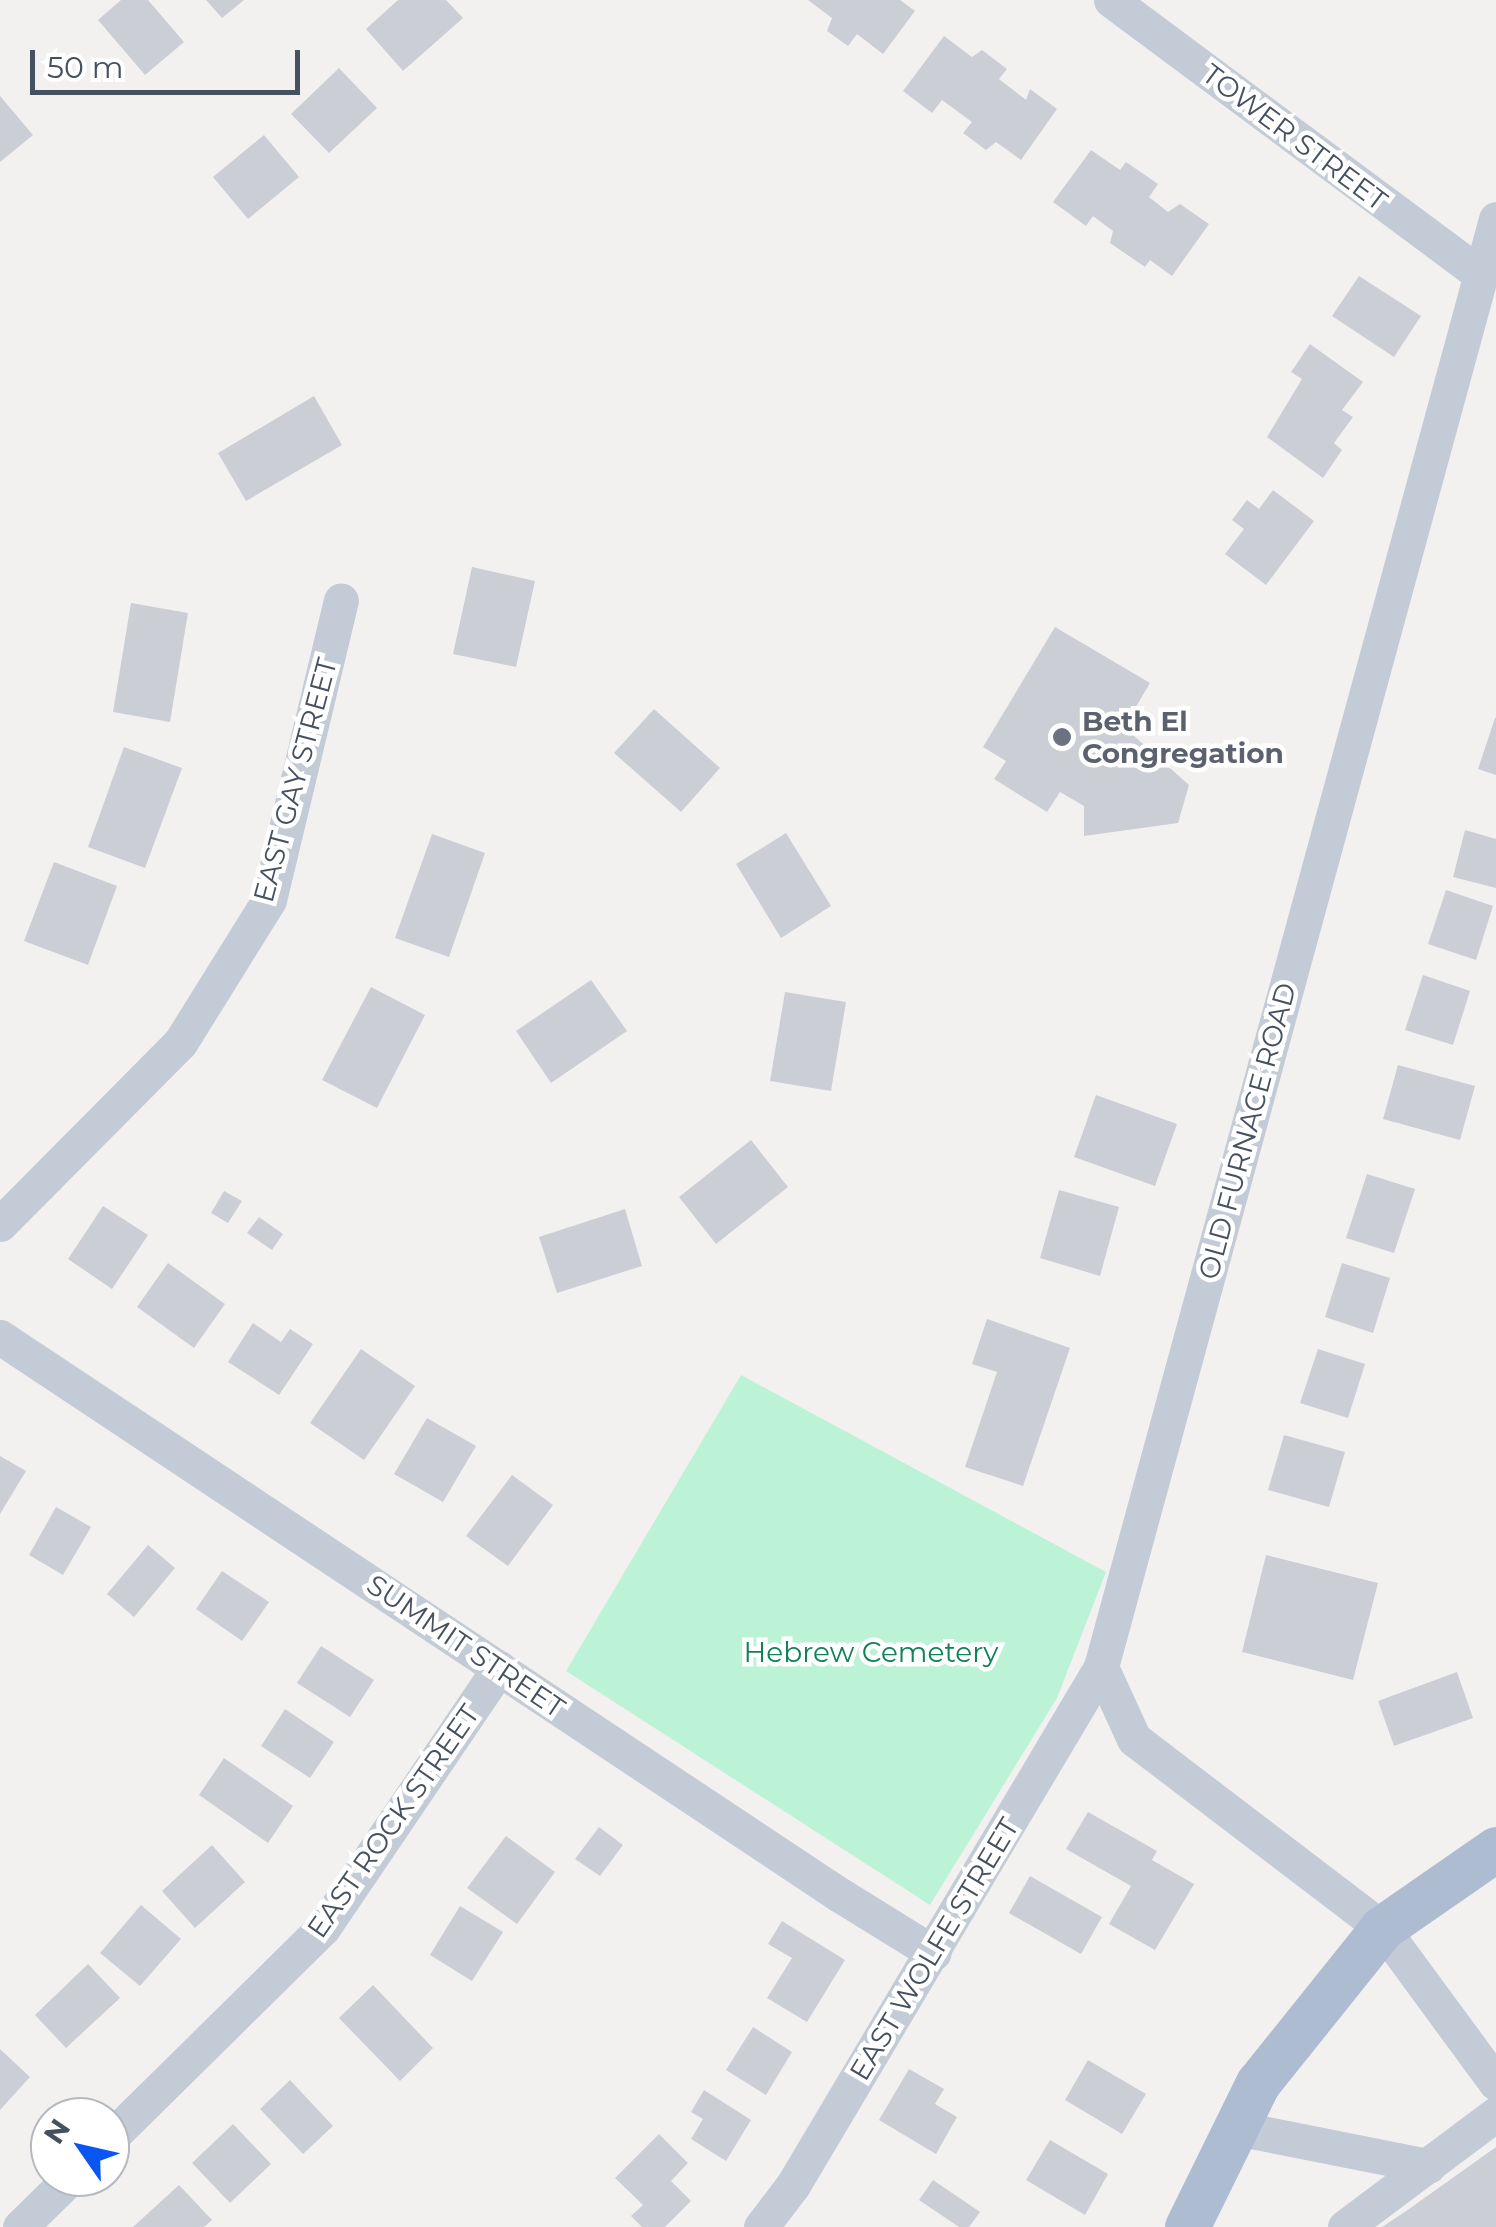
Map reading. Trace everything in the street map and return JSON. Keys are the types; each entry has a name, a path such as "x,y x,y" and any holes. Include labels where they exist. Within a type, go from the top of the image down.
{"main road":[{"path":"1187,2227 1258,2083 1382,1928 1496,1849"}],"street":[{"name":"TOWER STREET","path":"1111,0 1470,267 1482,270"},
{"name":"OLD FURNACE ROAD","path":"1101,1667 1496,218"},
{"name":"EAST GAY STREET","path":"0,1224 180,1043 269,900 342,601"},
{"name":"SUMMIT STREET","path":"0,1337 934,1952"},
{"path":"1101,1667 1134,1740 1382,1928 1496,2083"},
{"name":"EAST WOLFE STREET","path":"761,2227 793,2185 1101,1667"},
{"name":"EAST ROCK STREET","path":"130,2118 324,1928 500,1668"},
{"path":"1345,2227 1496,2114"},
{"path":"1236,2128 1428,2166"},
{"path":"20,2227 51,2197"}],"green space":[{"name":"Hebrew Cemetery","path":"741,1375 1106,1572 1057,1698 930,1905 566,1671"}],"building":[{"path":"121,0 148,0 184,42 145,75 98,20"},
{"path":"206,0 244,0 222,18"},
{"path":"398,0 446,0 463,18 403,71 366,29"},
{"path":"808,0 900,0 915,11 883,54 857,34 848,46 827,31 832,18"},
{"path":"944,36 972,57 982,50 1007,69 999,79 1026,100 1030,89 1057,109 1021,160 996,142 986,150 963,133 972,122 942,100 932,113 903,91"},
{"path":"339,68 377,108 329,153 291,114"},
{"path":"0,96 33,135 0,162"},
{"path":"264,135 299,177 248,219 213,177"},
{"path":"1091,150 1120,170 1126,162 1158,184 1149,197 1168,212 1180,204 1209,224 1172,276 1150,260 1145,267 1110,243 1113,231 1093,216 1086,226 1053,202"},
{"path":"1359,276 1421,316 1394,357 1332,316"},
{"path":"1310,344 1363,382 1342,410 1353,417 1334,443 1342,450 1323,478 1267,437 1302,379 1291,372"},
{"path":"314,396 342,445 246,501 218,453"},
{"path":"1273,490 1314,521 1266,585 1225,554 1244,529 1232,520 1247,500 1259,509"},
{"path":"472,567 535,581 516,667 453,654"},
{"path":"131,603 188,613 170,722 113,712"},
{"name":"Beth El Congregation","path":"1055,627 1150,683 1124,727 1189,785 1178,823 1084,836 1084,806 1060,792 1047,812 994,779 1006,761 983,747"},
{"path":"654,709 720,768 681,812 614,753"},
{"path":"1496,718 1496,775 1478,769"},
{"path":"124,747 182,768 145,868 88,847"},
{"path":"1465,830 1496,839 1496,888 1453,877"},
{"path":"786,833 831,906 781,938 736,864"},
{"path":"432,834 485,853 449,957 395,938"},
{"path":"54,862 117,886 88,965 24,941"},
{"path":"1446,890 1493,906 1476,960 1428,944"},
{"path":"1423,975 1470,991 1453,1045 1405,1030"},
{"path":"591,980 627,1031 551,1083 516,1031"},
{"path":"371,987 425,1015 377,1108 322,1080"},
{"path":"785,992 846,1002 831,1091 770,1081"},
{"path":"1398,1065 1475,1086 1460,1140 1383,1119"},
{"path":"1096,1095 1177,1124 1155,1186 1074,1157"},
{"path":"751,1140 788,1187 716,1244 679,1197"},
{"path":"1367,1174 1415,1189 1394,1253 1346,1238"},
{"path":"1059,1190 1119,1207 1100,1276 1040,1258"},
{"path":"224,1191 242,1201 228,1223 211,1213"},
{"path":"103,1206 148,1235 112,1289 68,1259"},
{"path":"625,1209 642,1266 557,1293 539,1237"},
{"path":"259,1217 283,1234 272,1250 247,1233"},
{"path":"168,1263 225,1304 194,1348 137,1307"},
{"path":"1342,1263 1390,1278 1373,1333 1325,1317"},
{"path":"987,1319 1070,1348 1023,1486 965,1467 997,1372 972,1364"},
{"path":"253,1323 281,1342 290,1329 313,1344 279,1395 228,1362"},
{"path":"361,1349 415,1386 364,1460 310,1423"},
{"path":"1318,1349 1365,1364 1348,1418 1300,1403"},
{"path":"427,1418 476,1446 443,1502 394,1474"},
{"path":"1284,1435 1345,1452 1329,1507 1268,1490"},
{"path":"0,1456 26,1471 0,1514"},
{"path":"512,1475 553,1505 508,1566 466,1536"},
{"path":"56,1507 91,1527 63,1575 29,1555"},
{"path":"148,1545 175,1568 134,1617 107,1594"},
{"path":"1266,1555 1378,1583 1353,1680 1242,1652"},
{"path":"222,1571 269,1602 242,1641 196,1609"},
{"path":"321,1646 374,1680 350,1717 297,1683"},
{"path":"1457,1672 1473,1718 1394,1746 1378,1701"},
{"path":"285,1709 334,1742 310,1778 261,1746"},
{"path":"224,1758 293,1806 268,1843 199,1795"},
{"path":"1088,1812 1157,1851 1152,1860 1194,1884 1155,1950 1109,1924 1131,1886 1066,1849"},
{"path":"599,1827 623,1845 600,1876 575,1859"},
{"path":"506,1836 555,1872 517,1924 467,1888"},
{"path":"212,1845 245,1882 195,1928 162,1891"},
{"path":"1030,1876 1102,1917 1081,1954 1009,1913"},
{"path":"141,1905 181,1939 140,1986 100,1953"},
{"path":"460,1906 503,1932 472,1981 430,1955"},
{"path":"782,1921 845,1960 807,2022 767,1998 792,1958 768,1944"},
{"path":"88,1964 120,1998 66,2048 35,2015"},
{"path":"373,1985 433,2048 400,2081 339,2018"},
{"path":"753,2027 792,2052 766,2095 726,2070"},
{"path":"0,2049 30,2077 0,2110"},
{"path":"1088,2060 1146,2094 1122,2134 1065,2100"},
{"path":"909,2069 944,2089 935,2104 957,2117 936,2154 879,2120"},
{"path":"290,2080 333,2126 303,2154 260,2109"},
{"path":"704,2090 751,2120 726,2161 691,2139 703,2119 691,2112"},
{"path":"233,2124 271,2164 230,2203 192,2163"},
{"path":"659,2134 688,2163 671,2181 691,2201 665,2227 642,2227 631,2216 643,2205 615,2178"},
{"path":"1050,2140 1108,2174 1085,2215 1026,2180"},
{"path":"1496,2147 1496,2227 1382,2227 1409,2209"},
{"path":"933,2180 980,2212 969,2227 959,2227 919,2200"},
{"path":"179,2185 212,2220 204,2227 133,2227"}],"place":[{"name":"Beth El Congregation","path":"1062,737"}]}
